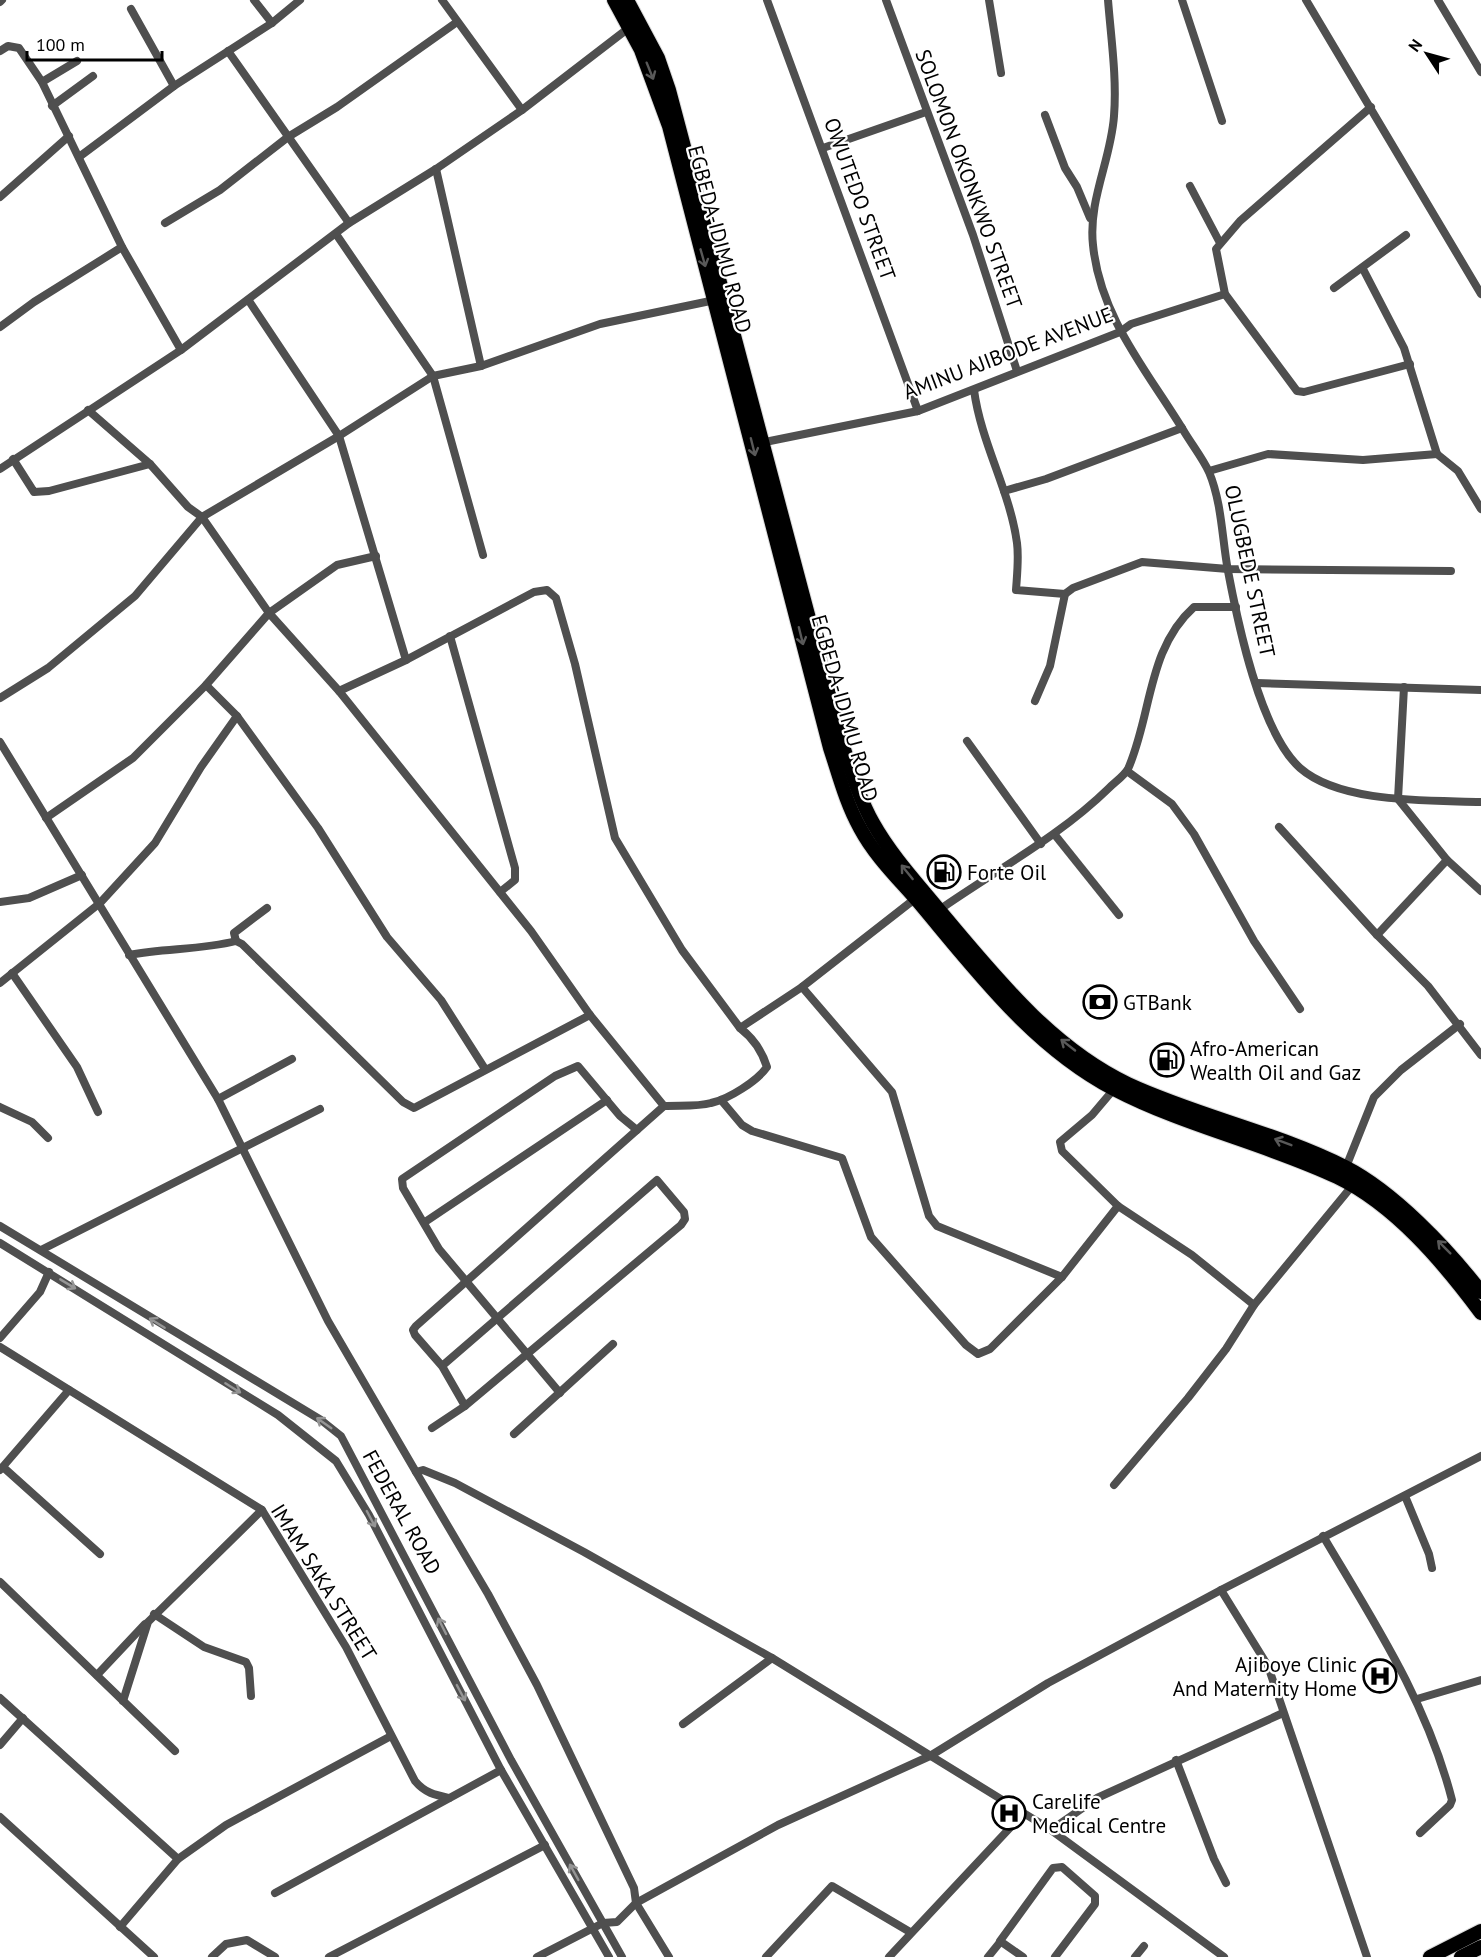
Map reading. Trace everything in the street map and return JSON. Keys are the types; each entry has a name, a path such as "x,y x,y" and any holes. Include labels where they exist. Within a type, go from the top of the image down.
{"main road":[{"name":"EGBEDA-IDIMU ROAD","path":"614,0 630,27 646,62 666,116 843,790 860,829 884,862 1025,1024 1055,1051 1114,1089 1346,1167 1424,1227 1455,1259 1481,1292"},
{"name":"EGBEDA-IDIMU ROAD","path":"632,2 658,58 669,90 765,442 842,743 858,791 873,823 893,854 989,971 1044,1026 1087,1059 1128,1084 1238,1132 1352,1186 1390,1212 1424,1245 1481,1313"},
{"path":"1430,1957 1481,1931"},
{"path":"1461,1957 1481,1947"}],"street":[{"path":"254,0 272,23"},
{"path":"79,157 174,86 272,23 300,0"},
{"path":"442,0 522,110"},
{"name":"OWUTEDO STREET","path":"767,0 918,411"},
{"name":"SOLOMON OKONKWO STREET","path":"886,0 973,235 1017,371"},
{"path":"989,0 1001,73"},
{"name":"OLUGBEDE STREET","path":"1108,0 1114,65 1114,117 1091,219 1094,256 1120,332 1209,471 1217,499 1236,608 1266,712 1281,745 1300,768 1320,780 1353,792 1398,799 1481,802"},
{"path":"1182,0 1222,121"},
{"path":"1306,0 1481,294"},
{"path":"1438,0 1480,70"},
{"path":"131,9 174,86"},
{"path":"165,223 220,190 288,137 337,107 457,22"},
{"path":"0,469 181,350 249,301 349,223 436,169 522,110 630,27"},
{"path":"0,51 8,46 19,48 42,82 122,247 181,350"},
{"path":"228,51 349,223"},
{"path":"42,82 77,61"},
{"path":"52,106 93,76"},
{"path":"1371,107 1240,220 1220,243 1216,256 1225,294 1297,391 1304,392 1410,364"},
{"path":"823,148 926,112"},
{"path":"1045,115 1065,168 1077,187 1091,219"},
{"path":"0,197 69,136"},
{"path":"436,169 481,366"},
{"path":"1190,186 1220,243"},
{"path":"336,234 433,376 483,555"},
{"path":"1334,288 1363,269 1406,235"},
{"path":"0,327 34,302 122,247"},
{"path":"1363,269 1410,364 1437,454 1458,471 1481,509"},
{"name":"AMINU AJIBODE AVENUE","path":"765,442 918,411 1120,332 1131,324 1225,294"},
{"path":"0,698 48,668 135,596 202,517 339,436 433,376 481,366 600,324 715,300"},
{"path":"249,301 339,436 406,660"},
{"path":"974,390 976,408 1004,491 1017,544 1016,590 1065,594 1082,584 1142,562 1228,569 1451,571"},
{"path":"88,410 150,464 188,507 202,517 269,613 339,691 531,931 590,1015 664,1106"},
{"path":"1004,491 1046,479 1182,428"},
{"path":"1209,471 1268,454 1363,460 1437,454"},
{"path":"13,459 34,492 49,491 150,464"},
{"path":"46,818 134,758 206,685 269,613 337,565 376,556"},
{"path":"339,691 406,660 534,592 547,590 556,598 575,664 615,838 682,950 740,1028 750,1036 767,1067 762,1074 721,1100 710,1103 664,1106 413,1330 442,1366 465,1406"},
{"path":"1035,701 1050,666 1065,594"},
{"path":"939,910 1054,835 1127,771 1158,662 1182,618 1194,607 1236,608"},
{"path":"450,636 515,868 515,880 500,892"},
{"path":"1257,683 1481,690"},
{"path":"206,685 237,716 318,828 387,938 441,1000 486,1069"},
{"path":"1404,687 1398,799 1447,860 1481,891"},
{"path":"0,983 100,903 155,843 201,767 237,716"},
{"path":"967,741 1041,844"},
{"path":"0,742 218,1099 328,1321 488,1594 537,1685 634,1888 636,1904 669,1957"},
{"path":"1127,771 1172,804 1194,834 1254,941 1300,1010"},
{"path":"1280,827 1377,935 1428,986 1460,1024 1481,1055"},
{"path":"1054,835 1119,915"},
{"path":"1377,935 1447,860"},
{"path":"0,902 29,898 82,875"},
{"path":"740,1028 802,987 915,898"},
{"path":"236,941 234,933 240,926 267,908"},
{"path":"129,955 156,950 196,949 236,941 252,951 403,1102 414,1108 590,1015"},
{"path":"12,973 77,1067 98,1113"},
{"path":"802,987 892,1092 929,1216 937,1226 1062,1277"},
{"path":"1346,1167 1374,1097 1401,1070 1460,1024"},
{"path":"218,1099 292,1059"},
{"path":"560,1393 439,1249 403,1188 402,1179 410,1171 565,1071 578,1066 637,1130"},
{"path":"1114,1089 1092,1115 1068,1133 1060,1142 1060,1147 1118,1206 1192,1255 1254,1305"},
{"path":"425,1222 607,1100"},
{"path":"721,1100 742,1125 752,1131 842,1158 871,1237 966,1345 978,1354 990,1349 1062,1277 1118,1206"},
{"path":"0,1107 32,1122 48,1138"},
{"path":"41,1250 125,1205 320,1109"},
{"path":"432,1428 465,1406 681,1225 685,1219 684,1212 657,1180 442,1366"},
{"path":"1114,1485 1188,1398 1226,1349 1254,1305 1352,1186"},
{"name":"FEDERAL ROAD","path":"0,1226 321,1420 342,1436 511,1760 622,1957"},
{"name":"FEDERAL ROAD","path":"0,1243 278,1416 336,1461 369,1515 501,1770 609,1957"},
{"path":"0,1338 40,1292 49,1272"},
{"path":"514,1434 613,1344"},
{"name":"IMAM SAKA STREET","path":"0,1347 262,1510 346,1647 391,1736 422,1789 434,1795 450,1798"},
{"path":"214,1376 222,1362"},
{"path":"69,1390 2,1468 100,1554"},
{"path":"537,1957 603,1923 617,1922 636,1904 778,1825 930,1756 1048,1683 1323,1536 1406,1496 1481,1456"},
{"path":"416,1472 423,1470 455,1483 584,1552 772,1658 974,1781 1022,1815 1051,1830 1224,1957"},
{"path":"1406,1496 1429,1554 1432,1568"},
{"path":"97,1675 154,1614 262,1510"},
{"path":"1323,1536 1417,1699 1437,1745 1452,1800 1450,1805 1420,1833"},
{"path":"0,1582 175,1750"},
{"path":"1221,1590 1268,1666 1358,1937 1367,1957"},
{"path":"154,1614 204,1647 246,1662 249,1668 251,1696"},
{"path":"123,1701 148,1622"},
{"path":"683,1724 772,1658"},
{"path":"1417,1699 1481,1680"},
{"path":"0,1698 178,1859"},
{"path":"1051,1830 1090,1802 1176,1760 1283,1713"},
{"path":"0,1745 23,1718"},
{"path":"120,1927 178,1859 226,1825 391,1736"},
{"path":"1176,1760 1214,1859 1226,1883"},
{"path":"275,1893 501,1770"},
{"path":"889,1957 1022,1815"},
{"path":"0,1817 154,1957"},
{"path":"329,1957 545,1845"},
{"path":"988,1957 1053,1868 1062,1867 1095,1896 1095,1904 1055,1957"},
{"path":"771,1956 832,1886 910,1932"},
{"path":"212,1957 226,1944 247,1940 275,1957"},
{"path":"1001,1941 1023,1957"},
{"path":"1135,1957 1144,1946"}],"place":[{"name":"Forte Oil","path":"944,872"},
{"name":"GTBank","path":"1100,1002"},
{"name":"Afro-American Wealth Oil and Gaz","path":"1167,1060"},
{"name":"Ajiboye Clinic And Maternity Home","path":"1380,1676"},
{"name":"Carelife Medical Centre","path":"1009,1813"}]}
